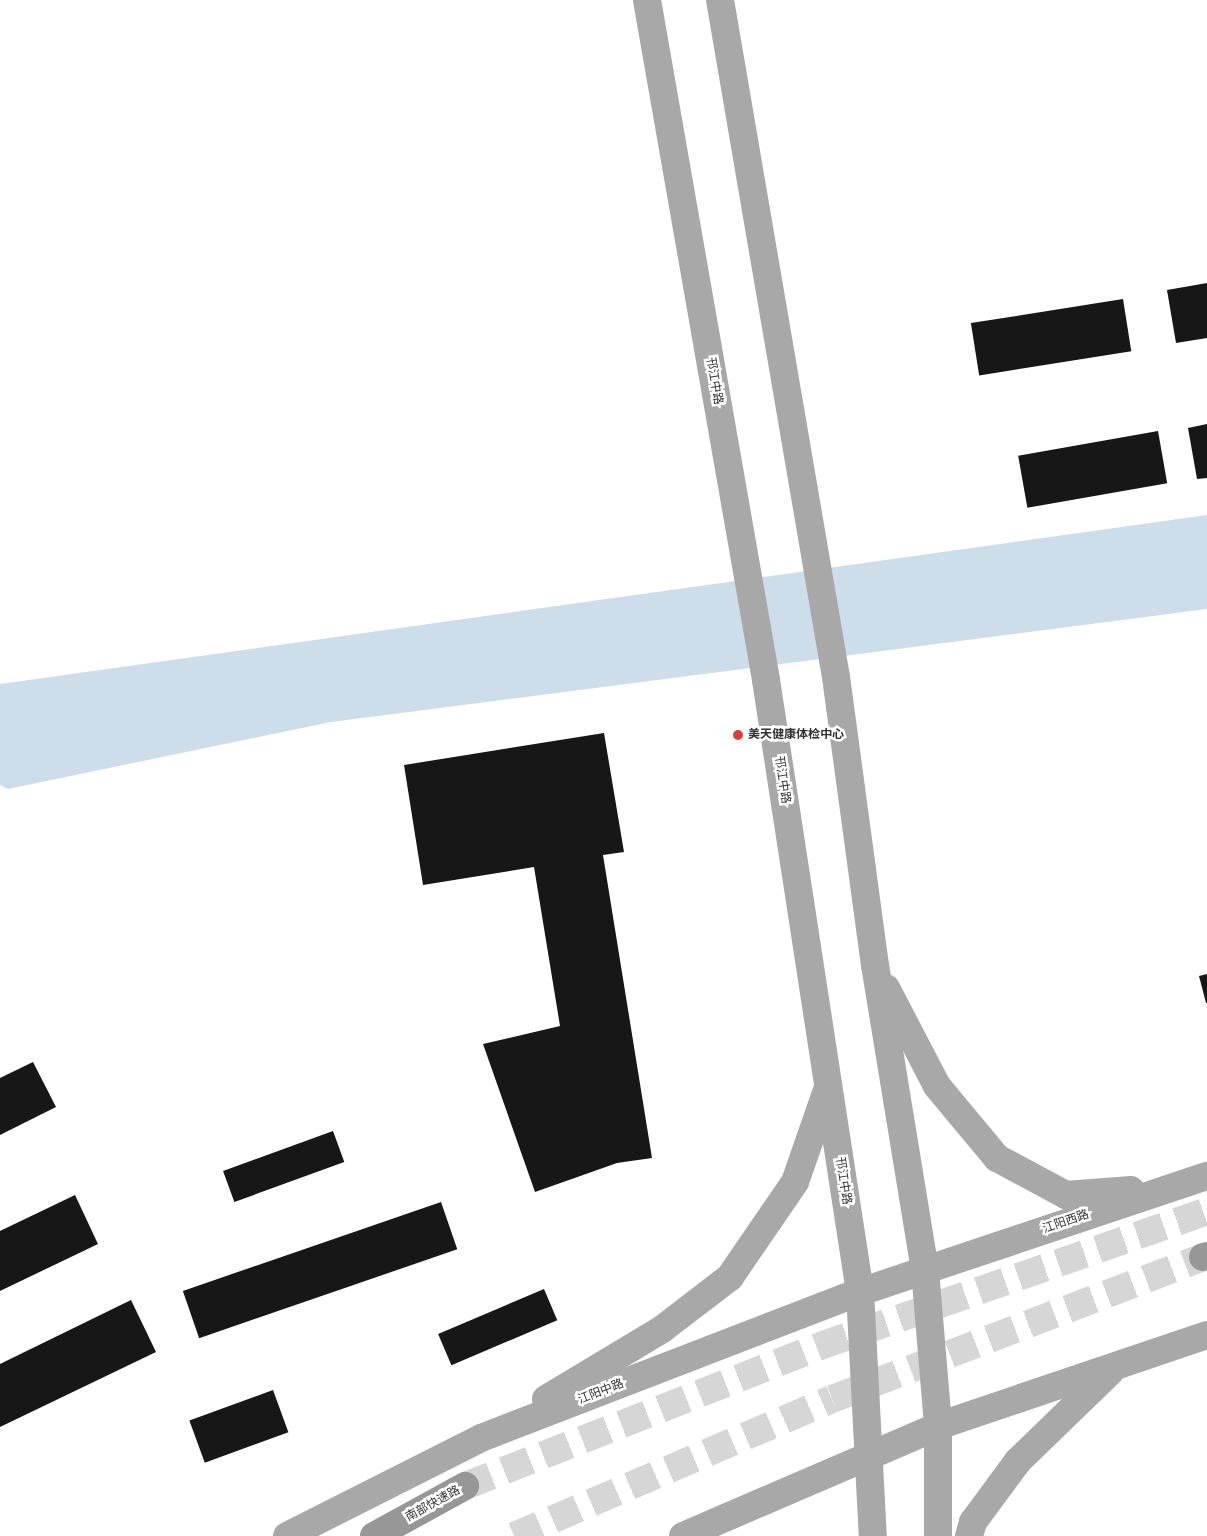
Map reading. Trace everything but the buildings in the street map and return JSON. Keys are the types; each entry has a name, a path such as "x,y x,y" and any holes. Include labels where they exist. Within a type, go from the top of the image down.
{"highway":[{"name":"南部快速路","path":"374,1536 465,1486"}],"main road":[{"name":"邗江中路","path":"647,0 766,680 860,1292 873,1536"},
{"path":"720,0 836,677 875,966 925,1270 938,1426 938,1536"},
{"path":"875,966 937,1086 997,1158 1066,1195 1170,1187"},
{"path":"481,1438 661,1330 730,1277 795,1182 828,1086"},
{"name":"江阳西路","path":"925,1270 1207,1176"},
{"name":"江阳中路","path":"287,1536 481,1438 860,1292 925,1270"},
{"path":"684,1536 938,1426 1207,1335"},
{"path":"969,1536 973,1522 1018,1461 1115,1367"}],"water":[{"path":"1207,515 1207,609 331,722 8,789 0,785 0,684"}],"tunnel":[{"path":"465,1486 820,1346 1207,1211"},
{"path":"514,1536 832,1399 1203,1257"}],"place":[{"name":"美天健康体检中心","path":"738,735"}]}
